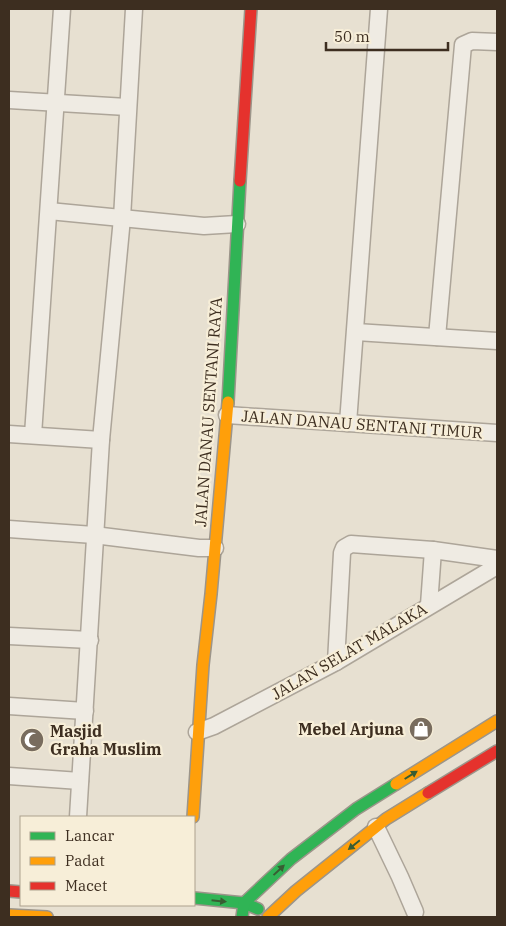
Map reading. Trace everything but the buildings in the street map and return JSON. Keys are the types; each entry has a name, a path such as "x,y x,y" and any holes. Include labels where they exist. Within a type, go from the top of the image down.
{"street":[{"path":"33,435 62,9"},
{"path":"78,816 90,640 94,535 122,218 134,9"},
{"name":"JALAN DANAU SENTANI RAYA","path":"193,816 197,732 227,415 236,224 251,9"},
{"path":"348,423 379,9"},
{"path":"437,337 463,45 472,41 497,42"},
{"path":"9,100 127,107"},
{"path":"49,211 204,226 236,224"},
{"path":"356,332 497,341"},
{"name":"JALAN DANAU SENTANI TIMUR","path":"227,415 497,433"},
{"path":"9,434 101,440"},
{"path":"9,529 94,535 199,548 215,548"},
{"path":"336,662 342,553 344,548 352,544 433,550 497,560"},
{"path":"429,605 433,550"},
{"name":"JALAN SELAT MALAKA","path":"197,732 214,726 336,662 497,566"},
{"path":"9,636 90,640"},
{"path":"9,706 85,711"},
{"path":"242,917 244,903 291,859 356,809 497,721"},
{"path":"195,898 244,903 269,916 386,819 497,751"},
{"path":"9,776 80,781"},
{"path":"376,827 415,912"},
{"path":"9,915 47,917"}],"traffic: fast":[{"path":"228,402 240,181"},
{"path":"242,917 244,903 291,859 356,809 396,784"},
{"path":"195,898 244,903 258,909"}],"traffic: slow":[{"path":"193,816 203,665 228,402"},
{"path":"396,784 497,721"},
{"path":"268,917 296,891 386,819 428,793"},
{"path":"9,915 47,917"}],"traffic: jam":[{"path":"240,181 251,9"},
{"path":"428,793 497,751"},
{"path":"9,891 20,892"}],"place":[{"name":"Mebel Arjuna","path":"421,729"},
{"name":"Masjid Graha Muslim","path":"32,740"}]}
